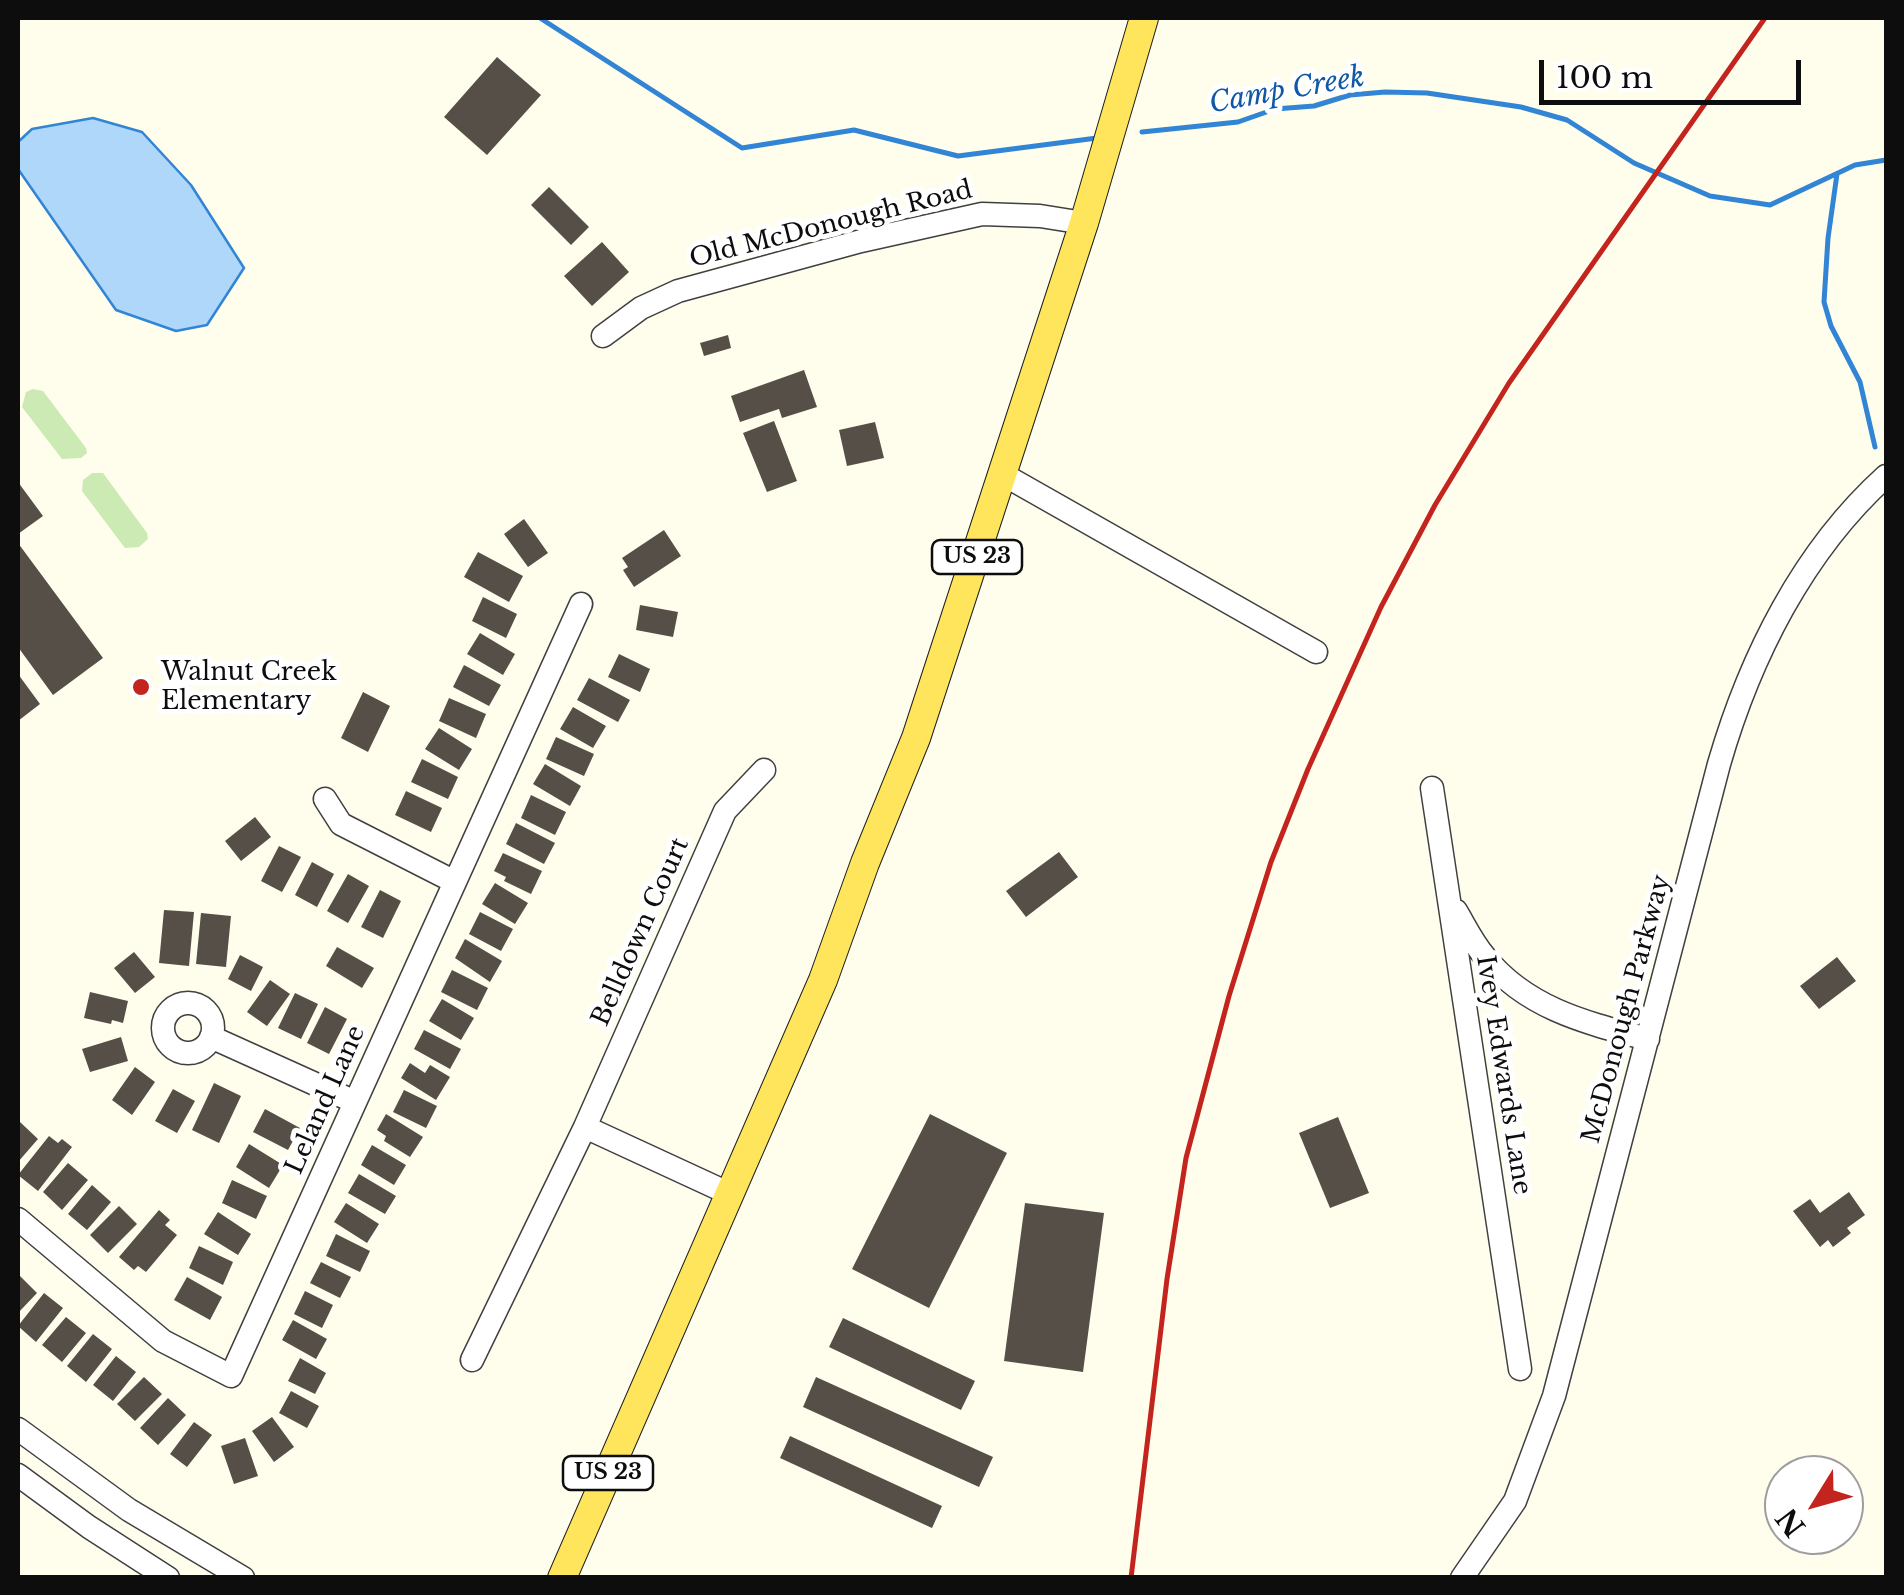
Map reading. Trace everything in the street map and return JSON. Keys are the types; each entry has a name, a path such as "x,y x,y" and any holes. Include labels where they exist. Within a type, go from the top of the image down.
{"main road":[{"name":"US 23","path":"562,1578 823,980 916,738 1084,223 1144,18"}],"street":[{"name":"Old McDonough Road","path":"603,336 641,308 678,290 861,241 982,214 1040,216 1084,223"},
{"path":"1004,475 1316,652"},
{"name":"McDonough Parkway","path":"1462,1578 1516,1500 1554,1396 1724,746 1758,656 1795,588 1827,542 1886,476"},
{"name":"Leland Lane","path":"18,1218 163,1341 231,1376 581,604"},
{"name":"Belldown Court","path":"472,1360 585,1127 726,810 764,770"},
{"name":"Ivey Edwards Lane","path":"1432,788 1520,1370"},
{"path":"325,799 340,824 455,882"},
{"path":"1450,901 1485,958 1520,990 1568,1018 1648,1039"},
{"path":"211,1037 355,1102"},
{"path":"585,1127 728,1193"},
{"path":"18,1429 129,1510 243,1578"},
{"path":"18,1475 168,1578"}],"green space":[{"path":"43,391 86,448 87,453 81,458 62,459 22,407 26,392"},
{"path":"92,473 103,473 147,533 148,539 139,547 125,548 82,491 83,480"}],"water":[{"path":"93,118 142,132 191,185 244,268 207,325 176,331 116,310 18,169 18,142 32,129"}],"building":[{"path":"497,57 541,95 487,155 444,117"},
{"path":"549,187 589,227 571,245 531,205"},
{"path":"602,242 629,272 592,306 564,276"},
{"path":"728,335 731,348 704,356 700,343"},
{"path":"804,370 817,407 782,418 779,409 740,422 731,396"},
{"path":"774,421 797,481 767,492 743,433"},
{"path":"875,422 884,458 847,466 839,430"},
{"path":"18,482 43,516 18,534"},
{"path":"524,519 548,553 528,567 504,534"},
{"path":"664,530 681,556 634,587 623,570 628,567 622,558"},
{"path":"18,543 103,658 53,695 18,647"},
{"path":"478,552 523,576 509,602 464,577"},
{"path":"483,597 517,614 506,638 472,621"},
{"path":"640,605 678,612 673,637 636,630"},
{"path":"480,633 515,654 503,675 467,654"},
{"path":"619,654 650,669 640,692 608,677"},
{"path":"464,665 501,685 489,706 453,687"},
{"path":"18,674 40,704 18,721"},
{"path":"589,678 630,700 618,722 577,700"},
{"path":"363,692 390,706 368,752 341,738"},
{"path":"449,698 486,714 476,738 439,721"},
{"path":"573,707 606,726 593,748 560,729"},
{"path":"439,728 472,749 459,770 425,749"},
{"path":"556,737 594,754 584,776 546,759"},
{"path":"422,759 458,777 448,799 411,782"},
{"path":"545,764 581,786 570,806 533,784"},
{"path":"406,791 442,808 431,832 395,815"},
{"path":"531,795 566,812 555,835 521,818"},
{"path":"255,817 271,837 241,861 225,841"},
{"path":"516,823 555,843 544,864 506,844"},
{"path":"279,846 301,857 282,892 261,881"},
{"path":"1059,852 1078,877 1026,917 1006,891"},
{"path":"503,853 542,871 531,894 504,881 506,877 494,871"},
{"path":"312,862 334,874 317,907 295,895"},
{"path":"348,874 369,886 348,923 327,911"},
{"path":"495,883 528,903 515,924 482,904"},
{"path":"380,890 401,901 383,938 361,927"},
{"path":"164,910 194,912 189,966 159,963"},
{"path":"480,912 513,929 501,951 469,934"},
{"path":"201,913 231,916 226,967 196,964"},
{"path":"465,939 502,961 490,982 455,958"},
{"path":"337,947 374,968 362,988 326,966"},
{"path":"134,952 155,977 135,993 114,968"},
{"path":"240,955 263,967 251,991 228,979"},
{"path":"1837,957 1856,981 1819,1009 1800,986"},
{"path":"452,970 488,988 477,1010 441,992"},
{"path":"270,980 290,994 267,1026 247,1012"},
{"path":"90,992 128,1001 123,1023 84,1018"},
{"path":"295,993 318,1004 301,1039 278,1028"},
{"path":"442,999 474,1018 461,1040 429,1021"},
{"path":"325,1007 347,1019 329,1054 307,1043"},
{"path":"424,1030 461,1049 450,1069 414,1049"},
{"path":"121,1037 128,1061 90,1072 82,1049"},
{"path":"410,1063 425,1073 430,1065 450,1077 436,1100 401,1078"},
{"path":"135,1067 155,1082 132,1115 112,1100"},
{"path":"214,1083 241,1096 219,1143 192,1130"},
{"path":"173,1089 195,1101 177,1133 155,1121"},
{"path":"404,1090 437,1106 426,1128 393,1112"},
{"path":"265,1109 300,1128 288,1150 253,1132"},
{"path":"386,1114 423,1137 410,1157 384,1141 386,1136 377,1130"},
{"path":"930,1114 1007,1153 929,1308 852,1269"},
{"path":"1338,1117 1369,1193 1330,1208 1299,1133"},
{"path":"20,1122 38,1139 18,1162 18,1125"},
{"path":"49,1136 72,1147 38,1191 18,1175"},
{"path":"249,1144 283,1165 269,1188 236,1167"},
{"path":"372,1145 406,1165 394,1185 361,1165"},
{"path":"68,1163 88,1180 62,1210 43,1192"},
{"path":"359,1174 396,1196 385,1214 348,1193"},
{"path":"232,1180 267,1196 256,1219 222,1203"},
{"path":"92,1185 111,1202 87,1230 68,1214"},
{"path":"1849,1192 1865,1215 1847,1228 1851,1233 1833,1247 1828,1240 1820,1247 1793,1211 1810,1199 1820,1213"},
{"path":"346,1203 379,1224 367,1243 334,1222"},
{"path":"1025,1203 1104,1213 1083,1372 1004,1361"},
{"path":"119,1206 137,1224 108,1253 90,1235"},
{"path":"159,1210 170,1220 165,1225 177,1235 146,1272 138,1266 134,1270 119,1257"},
{"path":"218,1212 251,1234 238,1255 204,1234"},
{"path":"336,1234 370,1251 360,1272 326,1256"},
{"path":"199,1246 233,1262 223,1285 189,1268"},
{"path":"321,1262 351,1277 340,1298 310,1283"},
{"path":"18,1274 37,1293 18,1313"},
{"path":"187,1277 222,1297 210,1320 174,1300"},
{"path":"305,1291 333,1305 322,1328 294,1314"},
{"path":"44,1293 63,1308 36,1342 18,1326"},
{"path":"66,1317 86,1333 62,1362 42,1345"},
{"path":"843,1318 975,1381 961,1410 829,1347"},
{"path":"293,1320 327,1339 316,1359 282,1340"},
{"path":"93,1334 112,1349 86,1382 67,1366"},
{"path":"116,1356 136,1372 113,1401 93,1385"},
{"path":"300,1358 326,1373 315,1394 288,1381"},
{"path":"144,1377 162,1394 135,1421 117,1404"},
{"path":"816,1377 993,1457 979,1487 803,1407"},
{"path":"291,1391 319,1406 307,1428 279,1413"},
{"path":"168,1398 186,1415 158,1445 140,1428"},
{"path":"272,1417 294,1447 274,1462 252,1431"},
{"path":"194,1422 212,1435 187,1467 170,1454"},
{"path":"790,1436 942,1506 932,1528 780,1458"},
{"path":"245,1438 258,1476 234,1484 221,1446"}],"waterway":[{"name":"Camp Creek","path":"540,18 742,148 854,130 958,156 1097,138"},
{"name":"Camp Creek","path":"1142,132 1238,122 1275,109 1314,106 1350,95 1427,93 1521,107 1567,120 1634,163 1710,196 1770,205 1855,165 1886,160"},
{"path":"1837,174 1824,302 1831,326 1860,382 1875,447"}],"railway":[{"path":"1131,1578 1167,1279 1186,1158 1229,996 1271,862 1308,769 1381,607 1435,505 1509,383 1765,18"}],"place":[{"name":"Walnut Creek Elementary","path":"141,687"}]}
